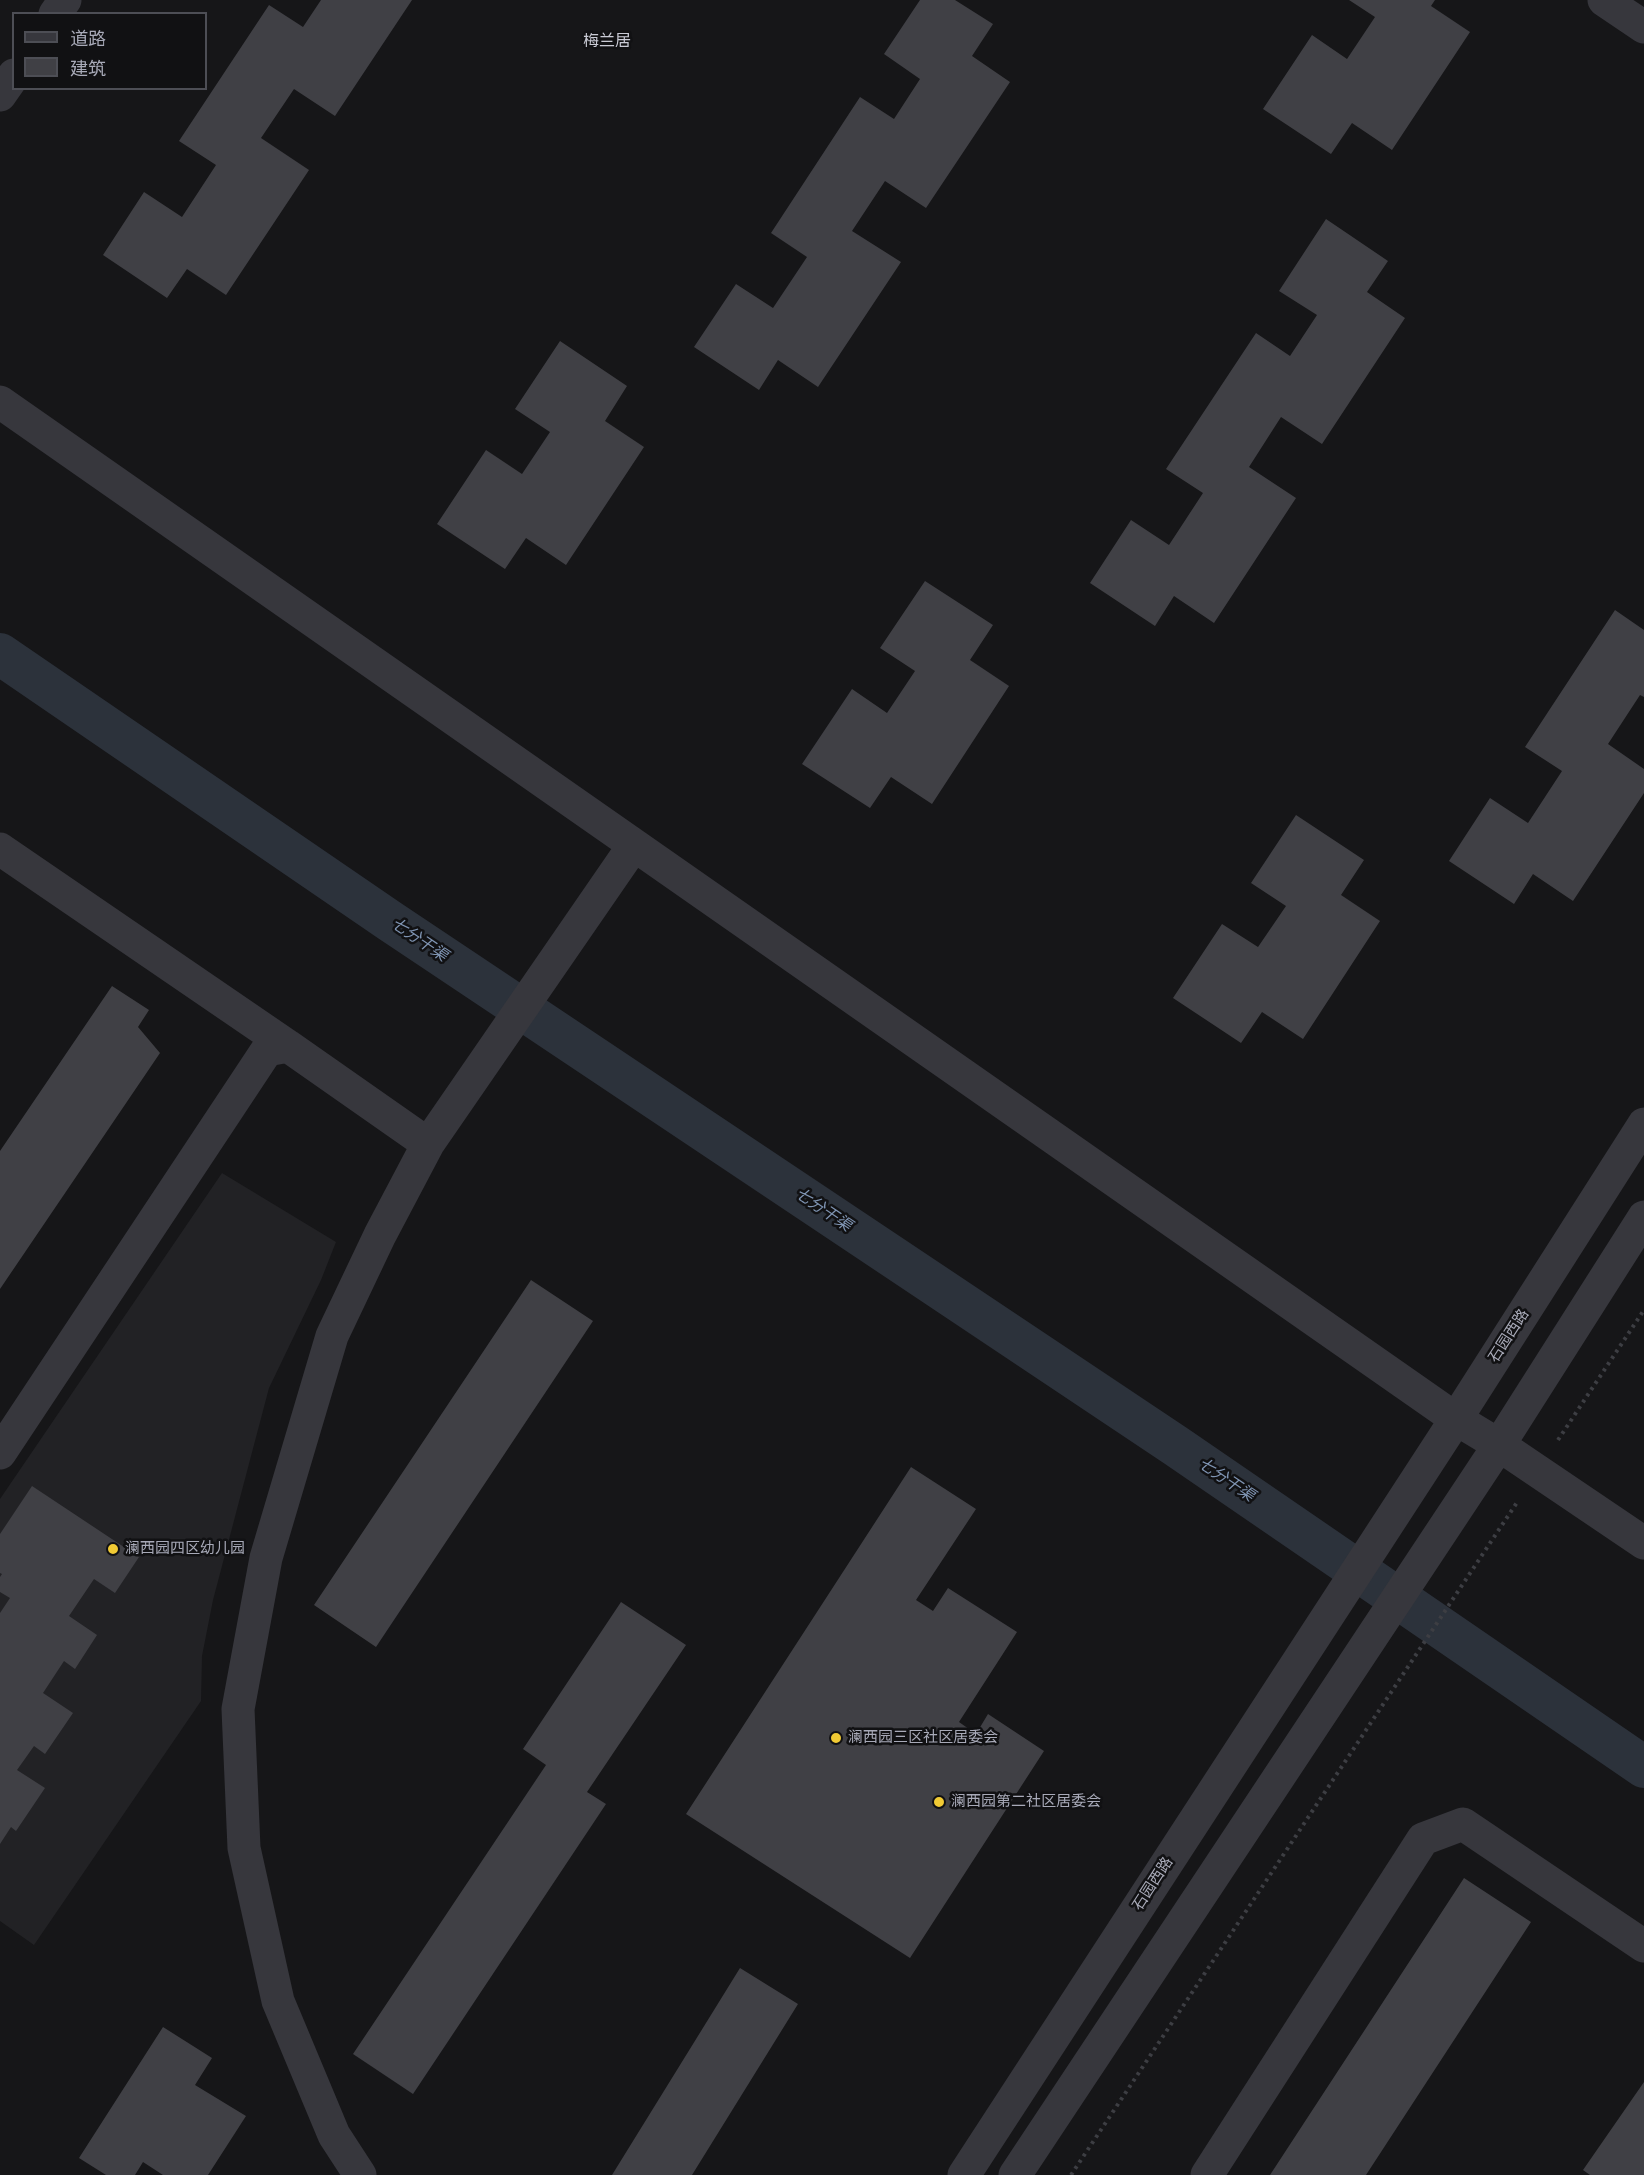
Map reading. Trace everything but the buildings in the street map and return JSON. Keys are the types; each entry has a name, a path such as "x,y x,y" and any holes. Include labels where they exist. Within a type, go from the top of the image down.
{"street":[{"path":"1604,0 1644,27"},
{"path":"0,95 12,78"},
{"path":"0,402 1456,1419 1644,1543"},
{"path":"360,2175 334,2134 278,2001 244,1848 238,1709 266,1558 332,1336 380,1235 428,1144 634,845"},
{"path":"0,849 428,1144"},
{"path":"0,1454 267,1050 288,1046"},
{"name":"石园西路","path":"964,2175 1456,1419 1644,1124"},
{"path":"1015,2175 1413,1575 1644,1217"},
{"path":"1207,2175 1423,1839 1463,1824 1644,1946"}],"path":[{"path":"1071,2175 1452,1601"}],"shaded area":[{"name":"澜西园四区幼儿园","path":"222,1173 336,1242 321,1280 269,1388 213,1600 202,1656 201,1701 34,1945 0,1921 0,1499"}],"waterway":[{"name":"七分干渠","path":"0,654 390,921 1176,1446 1644,1767"}],"place":[{"name":"澜西园四区幼儿园","path":"113,1549"},
{"name":"澜西园三区社区居委会","path":"836,1738"},
{"name":"澜西园第二社区居委会","path":"939,1802"}],"district":[{"name":"梅兰居","path":"607,42"}]}
